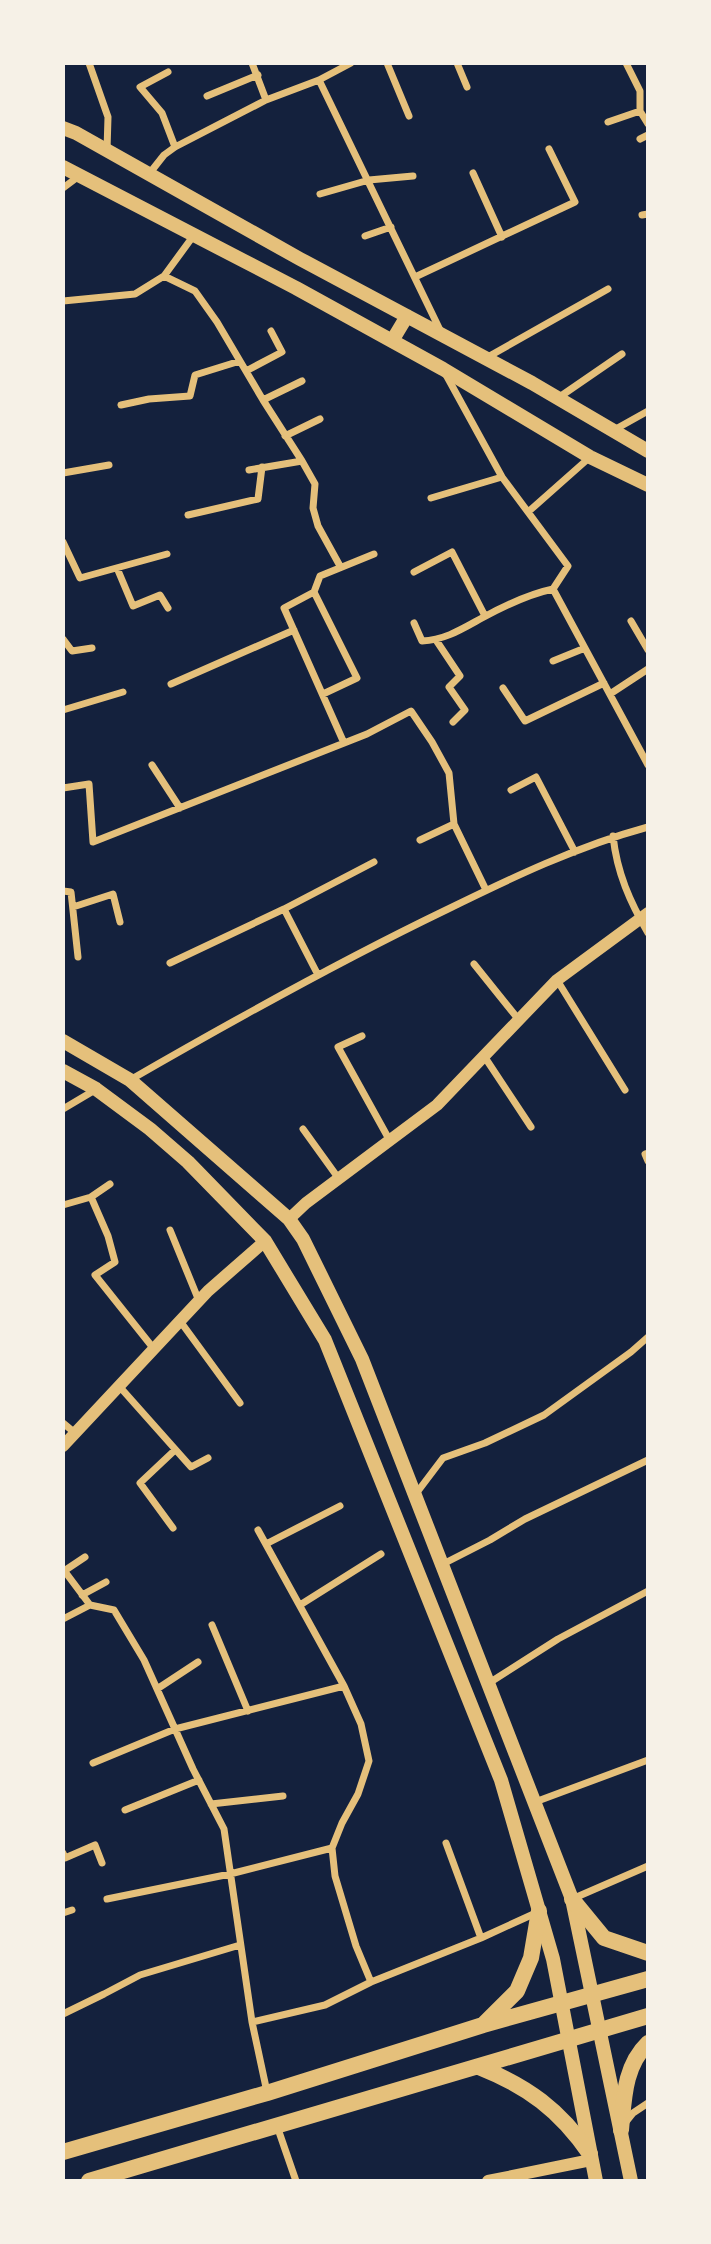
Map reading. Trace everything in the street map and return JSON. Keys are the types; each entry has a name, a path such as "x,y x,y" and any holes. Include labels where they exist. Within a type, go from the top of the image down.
{"main road":[{"path":"63,128 486,358 648,451"},
{"path":"63,167 392,341 590,457 648,485"},
{"path":"392,341 407,316"},
{"path":"63,1041 130,1080 289,1219 303,1238 362,1359 572,1899 631,2181"},
{"path":"63,1071 96,1089 150,1129 188,1162 265,1241 325,1340 502,1780 553,1959 596,2181"},
{"path":"456,1667 480,1659"},
{"path":"572,1899 604,1938 648,1953"},
{"path":"483,2025 517,1991 531,1958 539,1911"},
{"path":"63,2152 267,2093 483,2025 648,1979"},
{"path":"89,2181 648,2016"},
{"path":"621,2130 627,2076 642,2048 648,2043"},
{"path":"479,2067 508,2078 537,2096 573,2130 590,2157"}],"street":[{"path":"89,63 107,117 107,151"},
{"path":"252,63 266,100"},
{"path":"149,174 164,155 175,147 266,100 320,80 351,63"},
{"path":"387,63 409,116"},
{"path":"457,63 467,86"},
{"path":"626,63 640,91 640,111 648,124"},
{"path":"168,72 141,87 162,113 175,147"},
{"path":"207,96 258,75"},
{"path":"320,80 443,336"},
{"path":"608,122 640,111"},
{"path":"415,277 575,202 549,149"},
{"path":"473,173 502,237"},
{"path":"63,188 79,175"},
{"path":"320,194 369,180 413,176"},
{"path":"365,236 391,227"},
{"path":"63,301 135,295 164,276 194,235"},
{"path":"164,276 195,292 217,322 262,400 302,461 315,484 313,508 318,526 340,566"},
{"path":"486,358 608,289"},
{"path":"246,372 282,352 271,331"},
{"path":"557,398 622,354"},
{"path":"121,405 149,399 190,396 195,375 240,361"},
{"path":"414,623 422,641 436,640 456,633 485,616 538,592 553,589 568,566 502,477 443,369"},
{"path":"262,400 302,381"},
{"path":"614,431 648,411"},
{"path":"285,436 320,419"},
{"path":"528,512 590,457"},
{"path":"249,470 302,461"},
{"path":"63,473 109,465"},
{"path":"188,515 258,499 262,467"},
{"path":"431,498 502,477"},
{"path":"63,542 80,578 167,554"},
{"path":"414,572 452,552 485,616"},
{"path":"344,743 285,608 314,592 320,576 374,554"},
{"path":"117,568 133,606 160,596 169,608"},
{"path":"553,589 648,765"},
{"path":"314,592 357,678 323,694"},
{"path":"631,621 648,650"},
{"path":"171,684 294,630"},
{"path":"63,639 72,651 92,648"},
{"path":"436,640 460,676 449,687 465,710 453,722"},
{"path":"553,661 585,648"},
{"path":"610,694 648,669"},
{"path":"503,688 526,721 604,683"},
{"path":"63,710 123,692"},
{"path":"63,788 89,785 93,842 367,734 411,711 449,773 454,824 486,890"},
{"path":"152,765 180,808"},
{"path":"511,790 536,777 575,852"},
{"path":"420,840 454,824"},
{"path":"130,1080 318,975 486,890 613,836 648,827"},
{"path":"613,836 619,873 627,894 644,916 648,933"},
{"path":"170,963 284,909 374,862"},
{"path":"63,891 71,892 78,957"},
{"path":"73,907 113,894 120,922"},
{"path":"284,909 318,975"},
{"path":"289,1219 437,1105 557,980 644,916"},
{"path":"474,964 519,1020"},
{"path":"557,980 625,1090"},
{"path":"362,1036 338,1047 390,1140"},
{"path":"484,1056 531,1127"},
{"path":"63,1108 96,1089"},
{"path":"303,1129 339,1179"},
{"path":"63,1205 92,1198 110,1184"},
{"path":"92,1198 115,1262 95,1275 154,1349"},
{"path":"170,1230 199,1301"},
{"path":"63,1446 199,1301 265,1241"},
{"path":"180,1321 240,1403"},
{"path":"415,1495 443,1458 485,1443 544,1415 648,1337"},
{"path":"119,1387 191,1467 208,1458"},
{"path":"63,1423 75,1433"},
{"path":"173,1528 140,1483 175,1450"},
{"path":"443,1564 525,1518 648,1460"},
{"path":"266,1544 340,1506"},
{"path":"258,1530 344,1686 361,1724 369,1761 358,1794 332,1848 339,1888 356,1946 371,1982"},
{"path":"300,1605 381,1554"},
{"path":"85,1557 64,1570 90,1605"},
{"path":"82,1595 106,1582"},
{"path":"489,1683 558,1639 648,1591"},
{"path":"63,1619 90,1605 114,1610 144,1660 199,1780 225,1829 252,2022 267,2093"},
{"path":"212,1625 248,1711"},
{"path":"157,1689 198,1662"},
{"path":"93,1763 175,1729 344,1686"},
{"path":"535,1802 648,1760"},
{"path":"125,1810 199,1780"},
{"path":"211,1804 283,1796"},
{"path":"446,1843 481,1938"},
{"path":"63,1853 65,1858 95,1845 102,1863"},
{"path":"107,1899 230,1874 332,1848"},
{"path":"572,1899 648,1866"},
{"path":"63,1913 72,1910"},
{"path":"252,2022 325,2006 371,1982 481,1938 539,1911"},
{"path":"63,2014 139,1975 240,1945"},
{"path":"621,2130 633,2113 648,2104"},
{"path":"277,2125 296,2181"},
{"path":"488,2181 590,2157"}]}
